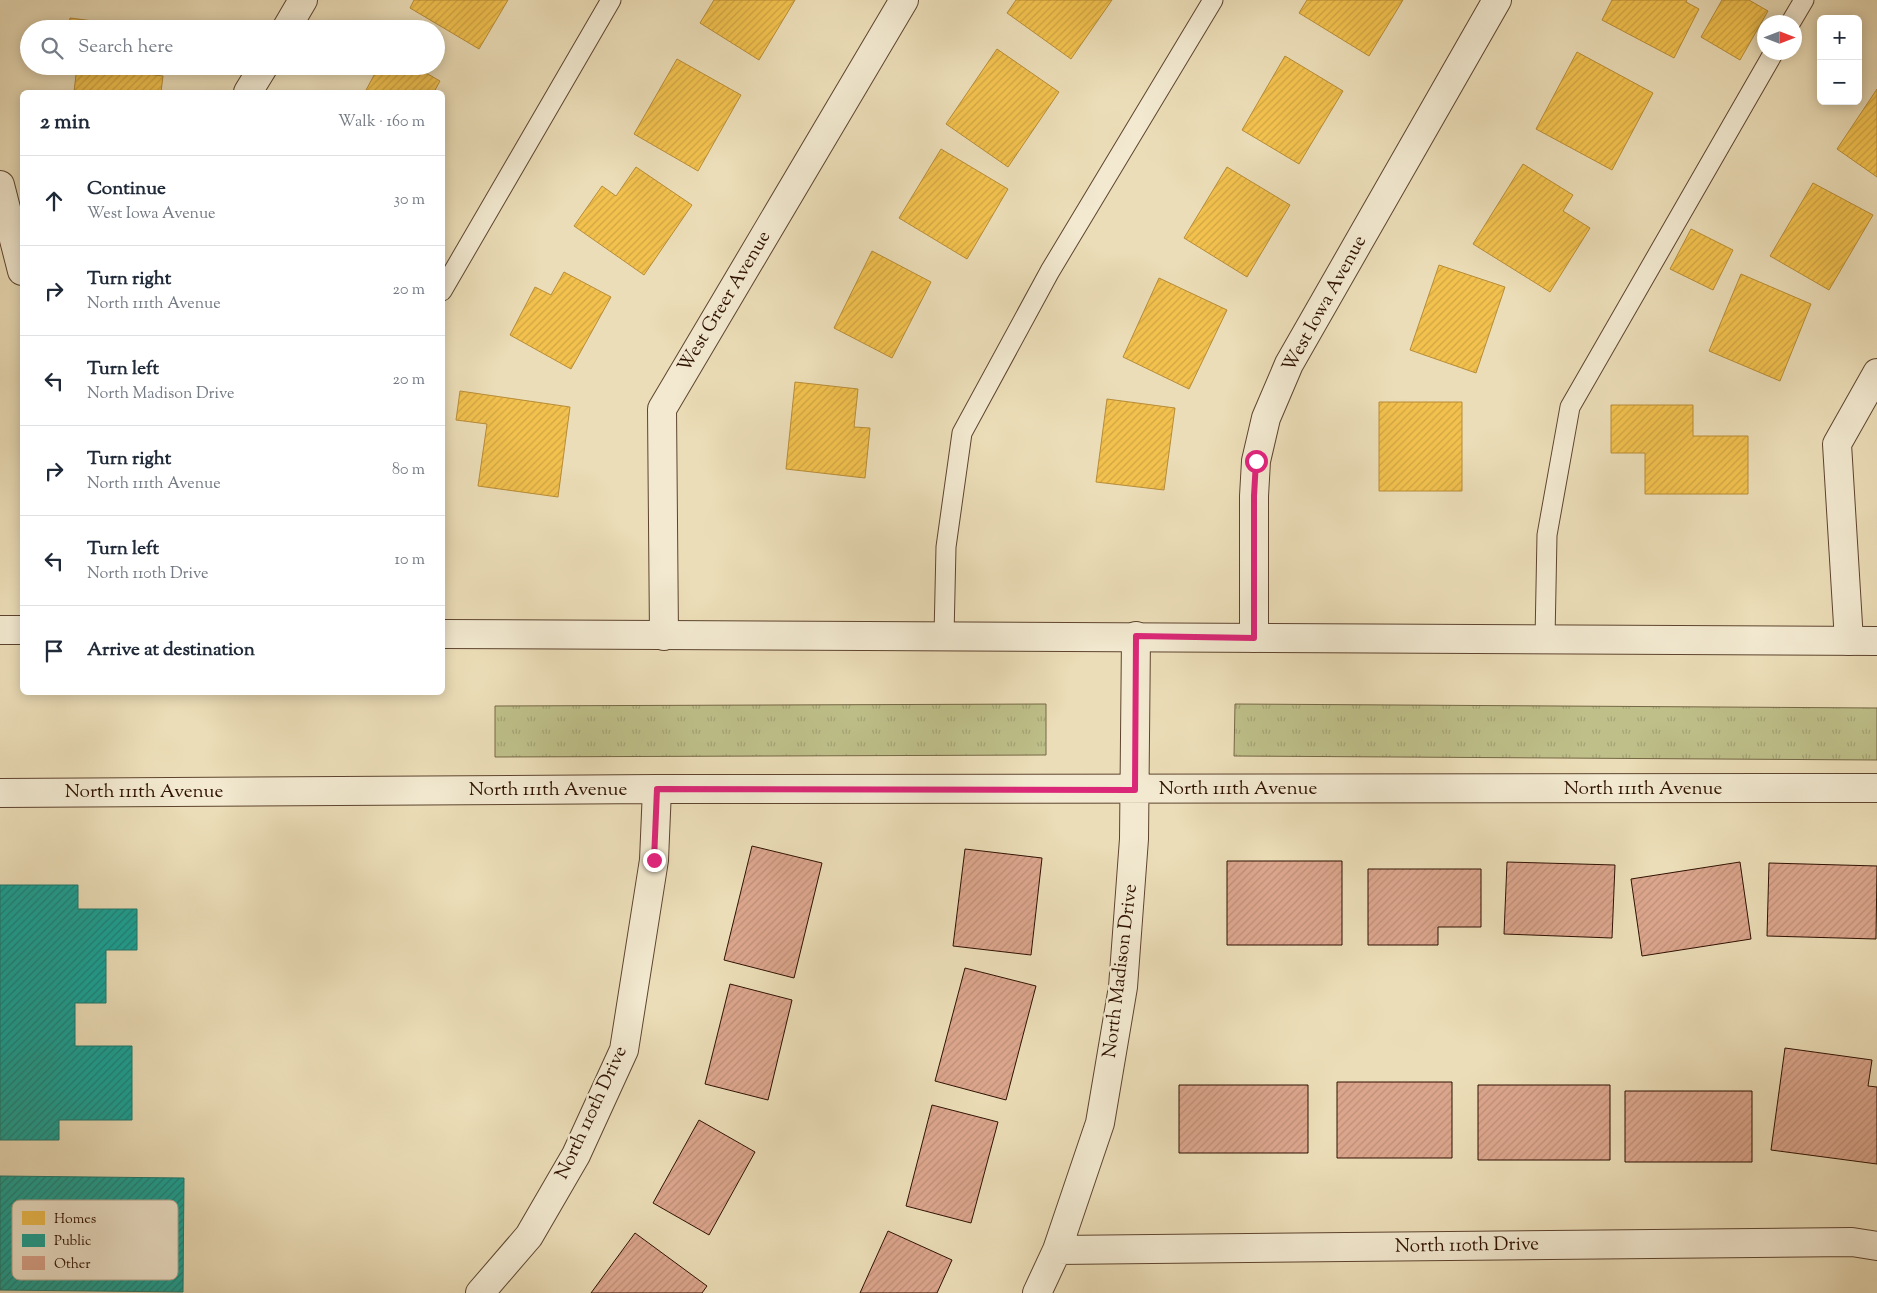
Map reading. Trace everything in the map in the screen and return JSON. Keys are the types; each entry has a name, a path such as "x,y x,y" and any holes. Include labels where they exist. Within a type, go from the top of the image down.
{"street":[{"path":"291,20 303,0"},
{"name":"West Greer Avenue","path":"664,636 662,409 904,0"},
{"name":"West Iowa Avenue","path":"1254,638 1254,496 1256,461 1266,418 1289,364 1497,0"},
{"path":"249,90 258,75"},
{"path":"0,185 20,263"},
{"path":"1849,641 1837,444 1877,373"},
{"path":"0,630 20,630"},
{"path":"445,634 1877,641"},
{"name":"North Madison Drive","path":"1036,1293 1057,1250 1100,1123 1123,987 1134,839 1136,636"},
{"name":"North 111th Avenue","path":"0,793 657,789 1877,788"},
{"name":"North 110th Drive","path":"480,1293 529,1236 576,1155 624,1050 654,860 657,789"},
{"name":"North 110th Drive","path":"1057,1250 1852,1242 1877,1246"}],"lane":[{"path":"445,286 611,0"},
{"path":"944,636 946,547 962,433 1050,271 1213,0"},
{"path":"1795,15 1804,0"},
{"path":"1545,639 1547,535 1570,407 1769,60"}],"green space":[{"path":"1046,704 1046,755 495,757 495,706"},
{"path":"1235,704 1877,708 1877,760 1234,756"}],"building: Homes":[{"path":"414,0 508,0 479,49 445,29 445,20 430,20 410,8"},
{"path":"714,0 795,0 759,60 700,23"},
{"path":"1016,0 1112,0 1071,59 1007,13"},
{"path":"1307,0 1403,0 1369,56 1299,13"},
{"path":"1612,0 1687,0 1686,2 1699,9 1674,58 1602,20"},
{"path":"1722,0 1749,0 1768,11 1766,15 1757,15 1757,30 1740,60 1701,37"},
{"path":"70,18 86,20 70,20"},
{"path":"997,49 1059,92 1008,167 946,124"},
{"path":"1577,52 1653,93 1612,170 1536,129"},
{"path":"1285,56 1343,91 1299,164 1242,130"},
{"path":"677,59 741,95 698,171 634,134"},
{"path":"76,75 163,76 161,90 74,90"},
{"path":"374,75 430,75 440,81 435,90 366,90"},
{"path":"1877,89 1877,177 1837,149"},
{"path":"941,149 1008,189 967,259 899,218"},
{"path":"1523,164 1573,195 1563,211 1590,228 1550,292 1473,244"},
{"path":"636,167 692,205 644,275 574,226 602,186 616,196"},
{"path":"1227,167 1290,205 1247,277 1184,238"},
{"path":"1813,183 1873,215 1829,290 1770,256"},
{"path":"1691,229 1733,250 1713,290 1670,269"},
{"path":"872,251 931,282 892,358 834,328"},
{"path":"1439,265 1505,287 1476,373 1410,350"},
{"path":"564,272 611,297 571,369 510,335 535,287 551,295"},
{"path":"1741,274 1811,304 1780,381 1709,351"},
{"path":"1159,278 1227,310 1189,389 1123,357"},
{"path":"795,382 858,389 854,427 870,428 865,478 786,469"},
{"path":"460,391 570,407 558,497 478,486 487,424 456,420"},
{"path":"1107,399 1175,408 1164,490 1096,482"},
{"path":"1379,402 1462,402 1462,491 1379,491"},
{"path":"1611,405 1693,405 1693,436 1748,436 1748,494 1645,494 1645,453 1611,453"}],"building: Public":[{"path":"0,885 78,885 78,909 137,909 137,950 106,950 106,1003 75,1003 75,1046 132,1046 132,1120 59,1120 59,1140 0,1140"},
{"path":"0,1176 184,1178 183,1292 0,1290"}],"building: Other":[{"path":"752,846 822,863 794,978 724,960"},
{"path":"965,849 1042,858 1031,955 953,946"},
{"path":"1227,861 1342,861 1342,945 1227,945"},
{"path":"1507,862 1615,865 1612,938 1504,934"},
{"path":"1740,862 1751,939 1642,956 1631,879"},
{"path":"1769,863 1877,866 1876,939 1767,936"},
{"path":"1368,869 1481,869 1481,927 1438,927 1438,945 1368,945"},
{"path":"965,968 1036,986 1006,1100 935,1081"},
{"path":"730,984 792,1000 768,1100 705,1084"},
{"path":"1785,1048 1872,1060 1868,1086 1877,1087 1877,1164 1771,1150"},
{"path":"1337,1082 1452,1082 1452,1158 1337,1158"},
{"path":"1179,1085 1308,1085 1308,1153 1179,1153"},
{"path":"1478,1085 1610,1085 1610,1160 1478,1160"},
{"path":"1625,1091 1752,1091 1752,1162 1625,1162"},
{"path":"932,1105 998,1122 971,1223 906,1206"},
{"path":"699,1120 755,1152 709,1235 653,1203"},
{"path":"888,1231 952,1260 937,1293 860,1293"},
{"path":"635,1233 707,1286 702,1293 591,1293"}],"route":[{"path":"654,860 657,789 1135,790 1136,636 1254,638 1254,496 1256,461"}]}
